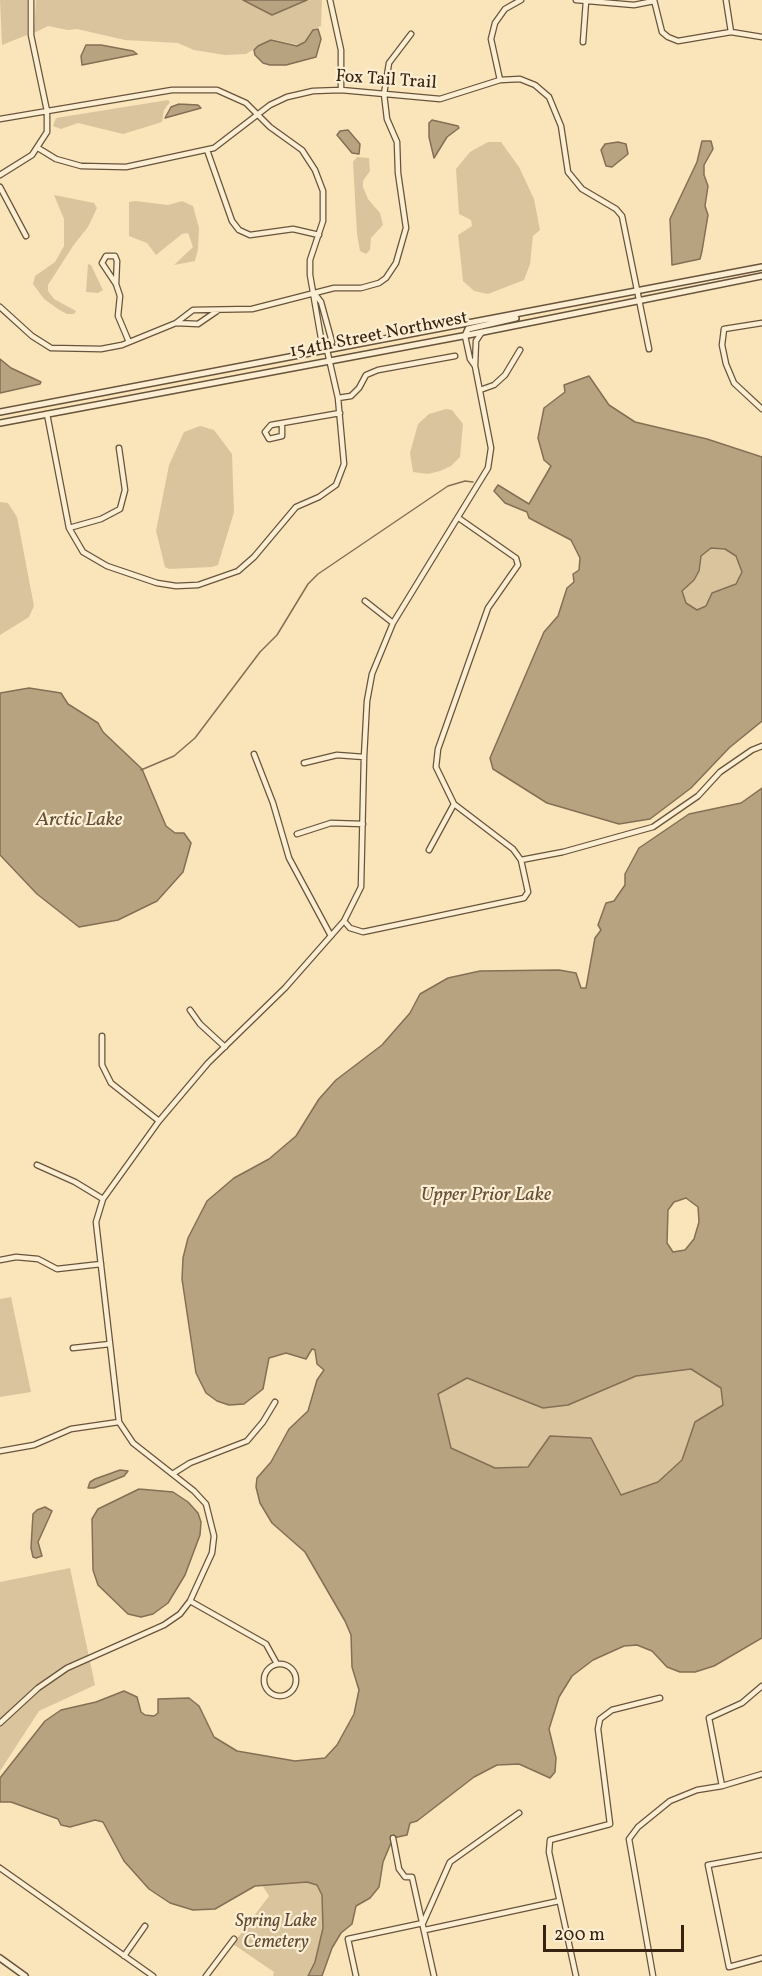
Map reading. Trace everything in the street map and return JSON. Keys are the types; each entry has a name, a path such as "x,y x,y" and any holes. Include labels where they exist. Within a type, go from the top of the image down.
{"street":[{"path":"0,175 38,148 47,132 47,111 32,46 31,0"},
{"path":"330,0 341,50 341,90"},
{"path":"500,80 491,39 495,23 505,9 521,0"},
{"path":"576,0 634,5 654,1 662,32 678,40 731,32 762,37"},
{"path":"726,0 731,32"},
{"path":"584,42 586,1"},
{"path":"0,307 32,336 51,348 101,349 129,342 176,323 193,310 252,309 334,288 361,288 379,283 396,263 406,223 398,173 397,141 387,119 384,94 389,63 411,34"},
{"name":"Fox Tail Trail","path":"38,148 68,163 110,168 207,150 220,145 258,114 287,96 313,91 341,90 440,99 500,80 520,79 535,85 549,97 561,126 568,172 582,189 616,208 622,216 649,349"},
{"path":"0,119 144,94 198,88 227,93 246,103 270,127 302,150 315,170 324,202 319,235 310,260 314,304 322,345 327,350 338,398 344,464 336,485 319,497 296,507 254,557 238,571 198,585 157,583 96,562 83,552 69,528 47,414"},
{"path":"207,150 232,221 239,230 250,235 286,228 319,235"},
{"path":"0,187 26,236"},
{"path":"116,284 117,261 115,256 106,256 102,263 116,284 120,296 118,316 129,342"},
{"name":"154th Street Northwest","path":"0,412 762,267"},
{"name":"154th Street Northwest","path":"0,423 465,336 762,276"},
{"path":"314,293 321,302 332,342 327,350"},
{"path":"176,323 198,324 218,311"},
{"path":"475,366 470,359 465,336 468,329 504,322 531,312"},
{"path":"762,323 723,329 722,345 726,364 734,383 762,409"},
{"path":"0,1723 38,1688 67,1668 164,1625 180,1614 190,1601 212,1553 214,1536 206,1504 174,1473 133,1443 119,1422 96,1222 103,1199 159,1121 225,1047 285,988 344,921 361,887 364,757 367,701 372,674 393,623 460,519 485,475 491,456 475,366 476,341 482,332"},
{"path":"480,390 494,385 505,375 520,350"},
{"path":"338,398 351,396 359,388 366,375 378,370 455,356"},
{"path":"282,424 340,413"},
{"path":"69,528 101,519 120,509 125,490 119,448"},
{"path":"344,921 350,928 363,932 524,898 528,892 521,860 513,849 454,804 436,767 438,749 488,608 518,565 516,558 460,519"},
{"path":"365,601 393,623"},
{"path":"521,860 562,852 652,826 698,795 720,772 752,750 762,746"},
{"path":"254,754 273,803 289,858 331,936"},
{"path":"304,763 338,755 364,757"},
{"path":"429,850 454,804"},
{"path":"297,834 331,824 363,824"},
{"path":"190,1010 200,1024 225,1047"},
{"path":"102,1036 102,1065 111,1083 159,1121"},
{"path":"37,1165 75,1182 103,1199"},
{"path":"0,1260 16,1257 38,1259 57,1269 101,1264"},
{"path":"73,1348 110,1344"},
{"path":"174,1473 190,1463 247,1441 263,1422 274,1402"},
{"path":"0,1451 34,1445 70,1429 119,1422"},
{"path":"190,1601 266,1644 277,1664"},
{"path":"277,1664 290,1666 297,1679 292,1691 281,1696 268,1691 264,1683 268,1669 277,1664"},
{"path":"722,1786 709,1718 742,1703 762,1686"},
{"path":"576,1976 549,1852 550,1840 610,1824 598,1728 600,1719 612,1710 660,1698"},
{"path":"653,1976 629,1839 638,1827 670,1801 696,1790 722,1786 762,1774"},
{"path":"423,1923 450,1862 519,1813"},
{"path":"393,1838 399,1869 405,1877 412,1877 434,1976"},
{"path":"762,1855 708,1865 729,1967 762,1958"},
{"path":"0,1868 153,1976"},
{"path":"425,1930 559,1901"},
{"path":"356,1976 348,1939 423,1923"},
{"path":"124,1956 146,1926"},
{"path":"206,1976 234,1939"},
{"path":"0,1958 25,1976"}],"green space":[{"path":"0,0 27,0 27,35 2,45"},
{"path":"36,0 322,0 321,26 312,30 304,42 299,45 271,39 246,54 225,55 194,50 178,43 125,40 77,29 68,30 48,26 34,33"},
{"path":"168,100 170,102 164,110 162,122 123,134 78,123 61,129 53,126 56,118"},
{"path":"488,142 501,142 519,167 534,199 540,230 533,236 530,264 524,280 488,294 474,291 463,281 458,235 472,226 471,220 459,214 456,169 470,152"},
{"path":"357,157 369,158 370,171 363,181 363,187 368,199 380,213 383,225 371,238 370,250 366,254 360,251 357,234 353,162"},
{"path":"54,195 94,203 97,208 88,227 48,285 48,291 54,299 76,311 74,314 67,314 44,299 33,284 35,276 55,262 64,246 64,219"},
{"path":"182,201 193,206 199,228 195,261 174,265 193,247 188,233 182,234 156,255 147,243 129,236 129,202 168,205"},
{"path":"88,264 91,265 103,290 98,293 86,292"},
{"path":"446,409 452,410 463,424 460,457 451,466 440,471 428,474 413,472 410,453 418,424 429,414"},
{"path":"200,426 214,430 232,454 234,512 218,565 169,569 165,567 156,531 169,465 184,432"},
{"path":"0,502 8,503 17,517 34,606 29,617 0,635"},
{"path":"711,548 725,549 736,556 742,572 736,584 712,593 706,607 697,610 686,603 682,591 694,580 699,571 701,556"},
{"path":"11,1297 31,1392 0,1397 0,1299"},
{"path":"691,1369 721,1388 723,1405 695,1422 682,1460 658,1482 621,1495 550,1436 529,1467 495,1468 451,1448 438,1394 467,1378 543,1408 568,1405 636,1376"},
{"path":"70,1568 95,1685 39,1711 0,1771 0,1582"},
{"name":"Spring Lake Cemetery","path":"307,1882 317,1885 322,1895 323,1928 315,1962 308,1976 273,1976 274,1972 233,1944 269,1896 262,1885"}],"water":[{"path":"243,0 307,0 272,15"},
{"path":"318,29 321,39 316,57 286,65 270,65 263,63 255,55 254,50 258,46 271,40 297,46 305,42 313,30"},
{"path":"86,45 101,45 133,51 137,54 82,65 81,56"},
{"path":"179,104 198,105 201,108 165,118 171,107"},
{"path":"432,120 459,128 447,137 434,158 429,137 429,123"},
{"path":"348,130 360,144 359,154 352,153 337,135 340,131"},
{"path":"702,141 711,141 713,149 704,165 704,175 708,186 705,206 708,215 702,251 700,259 672,265 670,219 697,162"},
{"path":"618,142 626,144 628,154 612,167 606,166 601,150 605,144"},
{"path":"0,359 11,368 41,382 40,384 0,393"},
{"path":"589,376 609,405 635,422 707,439 762,457 762,721 729,748 691,788 650,819 619,824 547,803 493,769 490,758 544,632 558,616 567,588 574,582 573,574 579,570 580,558 571,540 529,518 527,512 505,503 494,491 498,485 529,504 551,466 544,460 538,438 544,408 565,392 564,385","holes":["711,548 725,549 736,556 742,572 736,584 712,593 706,606 697,610 686,603 682,591 694,580 699,571 701,556"]},
{"name":"Arctic Lake","path":"29,688 61,693 68,704 98,723 103,732 142,769 166,826 175,833 184,833 191,843 183,872 157,901 118,920 79,927 37,894 0,855 0,693"},
{"name":"Upper Prior Lake","path":"762,788 762,1638 714,1666 695,1672 680,1672 667,1667 652,1651 637,1645 624,1646 593,1660 572,1676 559,1697 549,1729 556,1758 555,1772 550,1778 519,1764 497,1765 474,1777 417,1821 410,1823 407,1835 393,1838 383,1862 379,1887 370,1898 356,1906 352,1924 341,1933 332,1948 322,1976 308,1976 315,1962 323,1928 322,1895 317,1885 307,1882 255,1886 215,1909 193,1910 170,1903 149,1889 124,1861 103,1822 95,1820 70,1827 61,1825 58,1819 11,1802 0,1802 0,1778 45,1721 61,1710 96,1702 124,1691 137,1697 141,1712 154,1716 158,1713 158,1699 189,1698 199,1706 214,1737 237,1751 295,1761 325,1758 337,1745 354,1714 359,1690 352,1667 351,1635 345,1621 305,1552 272,1523 260,1503 256,1487 257,1478 271,1462 289,1429 308,1411 317,1380 324,1370 317,1364 315,1350 312,1349 306,1359 286,1353 269,1358 263,1389 244,1404 229,1405 217,1401 206,1393 196,1373 182,1279 183,1258 188,1238 207,1201 234,1178 269,1159 296,1136 319,1099 336,1080 382,1045 410,1013 420,994 448,978 480,971 559,970 576,973 581,988 586,988 595,938 601,930 598,925 606,903 614,901 625,885 625,874 639,848 689,814 741,803","holes":["686,1198 698,1207 699,1222 694,1239 685,1250 673,1252 667,1243 668,1210 674,1202","691,1369 721,1388 723,1405 695,1422 682,1460 658,1482 621,1495 591,1438 550,1436 528,1467 495,1468 451,1448 438,1394 467,1378 543,1408 568,1405 636,1376"]},
{"path":"120,1470 128,1471 124,1476 94,1488 88,1488 90,1482 95,1479"},
{"path":"139,1489 173,1492 188,1502 198,1513 201,1522 200,1535 185,1575 168,1603 153,1614 141,1617 128,1614 98,1585 93,1570 92,1519 98,1509"},
{"path":"45,1507 52,1511 38,1542 42,1556 36,1558 33,1557 31,1548 33,1514"}],"waterway":[{"path":"141,770 174,756 195,738 260,652 277,635 308,584 318,574 448,486 465,481 473,482"}]}
